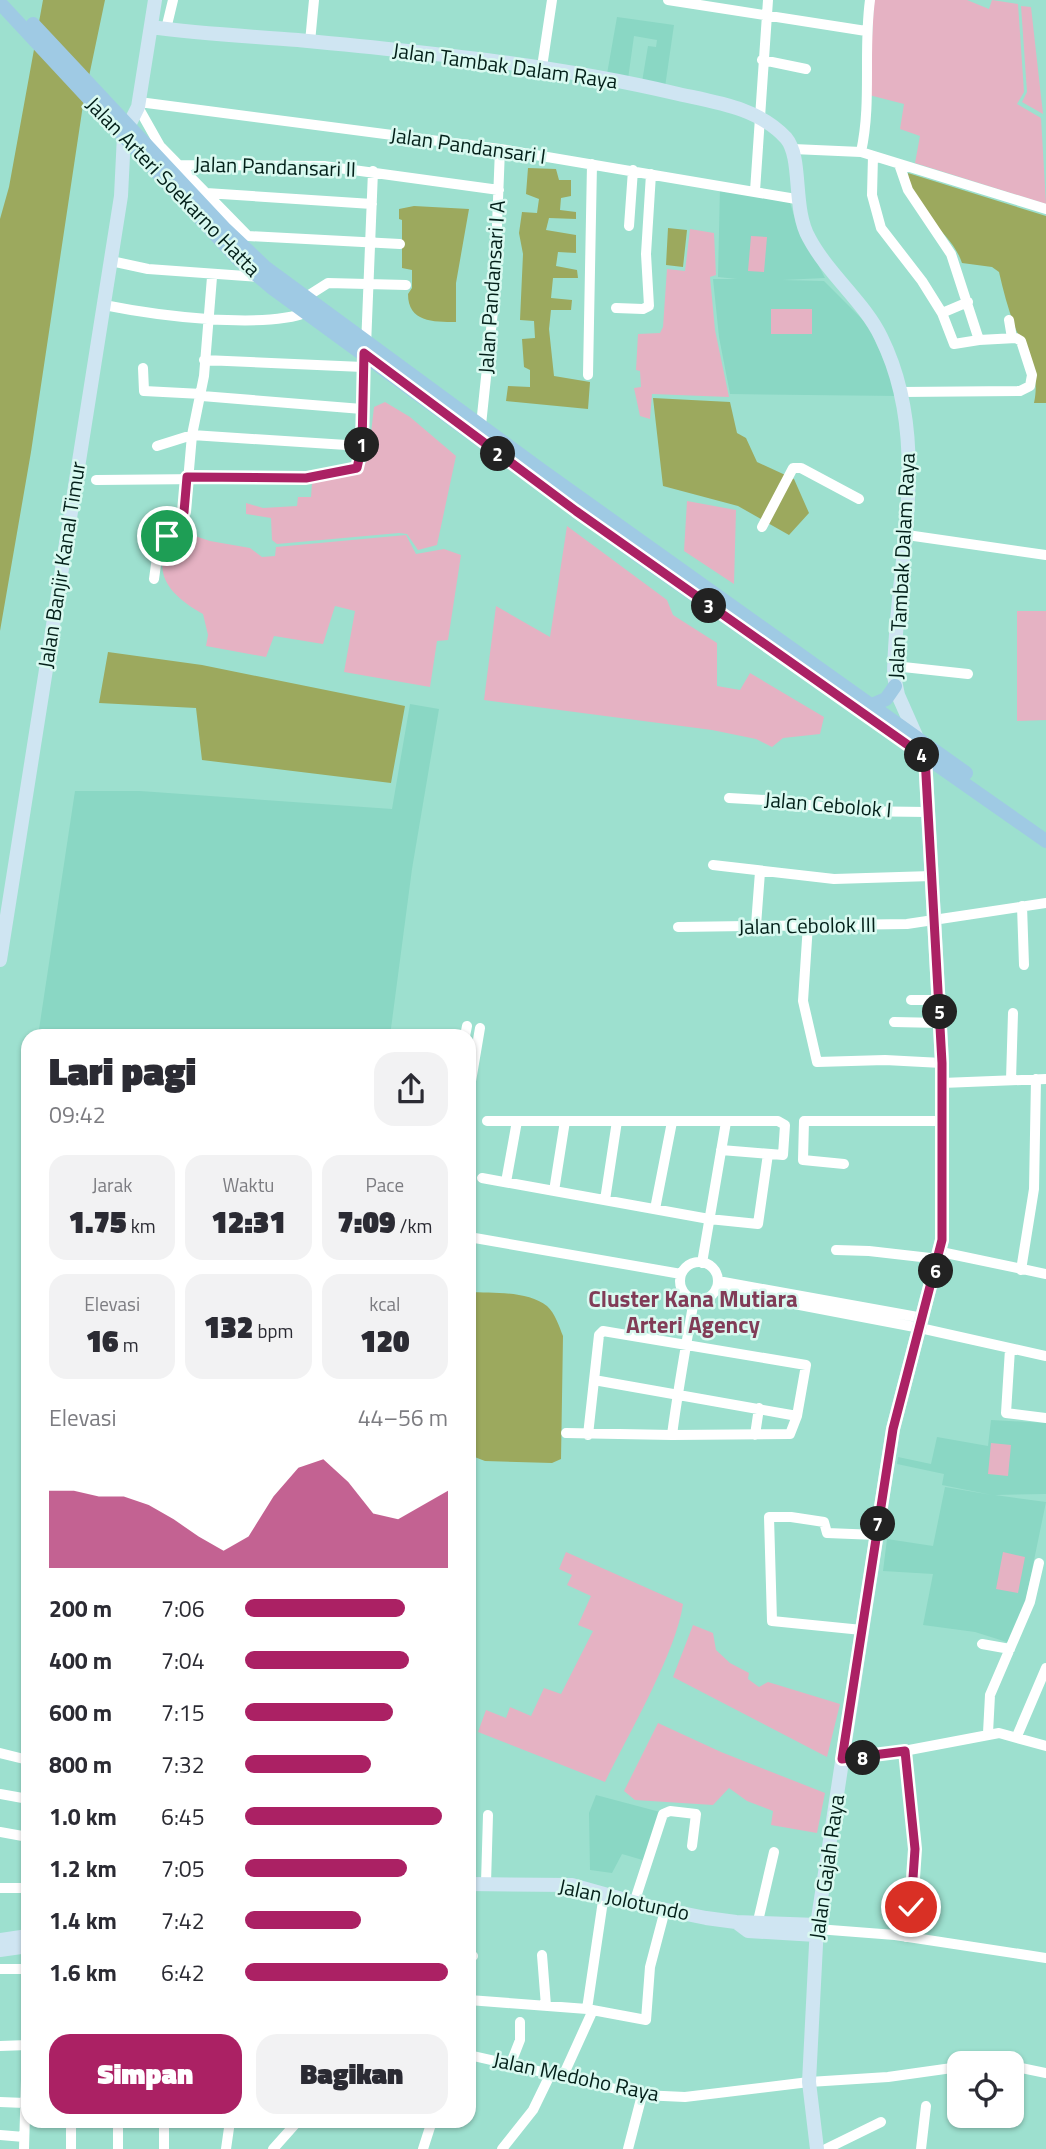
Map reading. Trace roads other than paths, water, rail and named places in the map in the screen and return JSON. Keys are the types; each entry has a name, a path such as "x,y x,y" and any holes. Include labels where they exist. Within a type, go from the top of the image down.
{"main road":[{"name":"Jalan Arteri Soekarno Hatta","path":"10,0 258,276 307,304"},
{"name":"Jalan Arteri Soekarno Hatta","path":"0,3 221,233 266,268 364,353 627,548 1046,841"},
{"name":"Jalan Arteri Soekarno Hatta","path":"364,353 481,425 1046,829"},
{"path":"872,705 886,699 895,686"}],"street":[{"name":"Jalan Banjir Kanal Timur","path":"0,960 111,261 124,169 124,135 139,105 155,0"},
{"path":"173,0 173,30"},
{"path":"310,42 314,0"},
{"path":"542,67 552,0"},
{"path":"668,0 866,31"},
{"path":"755,191 761,135 759,116 768,0"},
{"path":"861,152 867,114 866,31 870,0"},
{"name":"Jalan Tambak Dalam Raya","path":"151,27 542,67 615,79 759,116 784,136 793,149 796,199 802,223 813,245 883,339 906,412 909,466 907,535 894,666 895,686 925,757"},
{"path":"762,60 806,69"},
{"name":"Jalan Pandansari I","path":"139,105 500,149 796,199"},
{"name":"Jalan Pandansari II","path":"139,105 160,146 252,238 369,243"},
{"name":"Jalan Pandansari I A","path":"481,425 494,301 500,149"},
{"path":"793,149 861,152 1046,209"},
{"path":"873,156 872,195 881,228 922,281 942,313 954,344 1012,338 1021,341 1032,375 1032,383 1026,389 999,393 901,393"},
{"path":"588,375 592,164"},
{"name":"Jalan Pandansari II","path":"178,165 324,166 499,190"},
{"path":"903,166 908,190 951,254 979,340"},
{"path":"629,226 633,170"},
{"name":"Jalan Pandansari II","path":"362,446 366,284 373,171"},
{"path":"616,308 643,309 649,306 646,254 651,174"},
{"path":"206,193 372,204"},
{"path":"369,243 400,244"},
{"path":"111,261 148,269 258,276"},
{"path":"154,579 158,550 184,512 192,435 202,395 209,317 209,274"},
{"path":"104,305 141,312 275,320 307,304 324,284 406,285"},
{"path":"942,313 968,302"},
{"path":"1009,320 1012,338"},
{"path":"204,360 364,353"},
{"path":"143,368 144,391 362,409"},
{"path":"101,480 314,477 357,468 362,446 192,435 157,446"},
{"path":"762,527 793,468 801,468 859,499"},
{"path":"907,535 1046,555"},
{"path":"894,666 968,674"},
{"name":"Jalan Gajah Raya","path":"817,2149 809,2082 817,1930 894,1423 940,1256 941,1023 925,757"},
{"name":"Jalan Cebolok I","path":"729,798 782,801 849,811 927,812"},
{"path":"713,865 834,879 932,876"},
{"path":"756,925 760,872"},
{"name":"Jalan Cebolok III","path":"678,927 899,925 1046,903"},
{"path":"1021,906 1024,965"},
{"path":"808,924 803,1001 817,1062 942,1063"},
{"path":"911,1000 940,1000"},
{"path":"1012,1080 1013,1013"},
{"path":"894,1022 941,1023"},
{"path":"476,1052 480,1028"},
{"path":"942,1083 1041,1079 1034,1189 1021,1270"},
{"path":"487,1121 784,1123 783,1155 721,1150"},
{"path":"506,1182 517,1121"},
{"path":"554,1191 565,1121"},
{"path":"605,1200 617,1121"},
{"path":"844,1164 803,1160 804,1121 942,1121"},
{"path":"655,1209 671,1122"},
{"path":"702,1262 726,1122"},
{"path":"482,1178 709,1219 760,1223 768,1154"},
{"path":"476,1238 681,1274"},
{"path":"836,1251 940,1256 1046,1275"},
{"path":"702,1262 713,1269 717,1285 707,1298 694,1300 682,1290 681,1274 690,1265 702,1262"},
{"path":"717,1285 871,1307 1010,1349 1046,1356"},
{"path":"717,1285 870,1319 922,1323"},
{"path":"672,1435 694,1300"},
{"path":"870,1319 871,1307"},
{"path":"566,1433 588,1435 790,1434 797,1416 806,1365 603,1331 598,1335 588,1435"},
{"path":"1010,1349 1006,1413 1046,1418"},
{"path":"594,1380 797,1416"},
{"path":"755,1435 759,1408"},
{"path":"862,1630 772,1621 769,1517 824,1522 827,1533 877,1535"},
{"path":"988,1733 990,1695 1030,1602 1039,1563"},
{"path":"982,1644 1010,1649"},
{"path":"1017,1736 1046,1668"},
{"path":"842,1759 905,1751 988,1733 1017,1736 1046,1746"},
{"path":"905,1751 915,1849 905,1937"},
{"path":"0,1753 21,1758"},
{"path":"0,1794 21,1798"},
{"path":"634,1903 663,1814 670,1811 696,1814 692,1846"},
{"path":"486,1883 488,1815"},
{"path":"0,1832 21,1836"},
{"path":"758,1921 774,1852"},
{"name":"Jalan Jolotundo","path":"476,1884 572,1885 664,1910 736,1922 758,1921 817,1930"},
{"path":"0,1888 21,1888"},
{"path":"563,2076 590,2009 604,1894"},
{"path":"476,2001 590,2009 647,2020 650,1967 664,1910"},
{"name":"Jalan Jolotundo","path":"736,1922 748,1931 817,1930"},
{"path":"0,1932 21,1929"},
{"path":"817,1930 905,1937 1046,1958"},
{"path":"0,1940 21,1937"},
{"path":"0,1950 21,1947"},
{"path":"542,1955 546,2006"},
{"path":"0,1969 21,1969"},
{"path":"511,2063 520,2040 520,2022"},
{"path":"0,2046 21,2045"},
{"name":"Jalan Medoho Raya","path":"476,2056 642,2095 710,2095 947,2069"},
{"path":"1024,2068 1046,2073"},
{"path":"502,2149 533,2110 551,2073"},
{"path":"628,2149 642,2095"},
{"path":"0,2102 21,2103"},
{"path":"921,2149 926,2106"},
{"path":"826,2149 881,2122"},
{"path":"24,2128 24,2149"},
{"path":"71,2128 71,2149"},
{"path":"118,2128 118,2149"},
{"path":"164,2128 164,2149"},
{"path":"226,2149 229,2128"},
{"path":"273,2149 292,2128"},
{"path":"423,2149 430,2128"},
{"path":"0,2135 24,2137"}],"district":[{"name":"Cluster Kana Mutiara Arteri Agency","path":"693,1312"}]}
